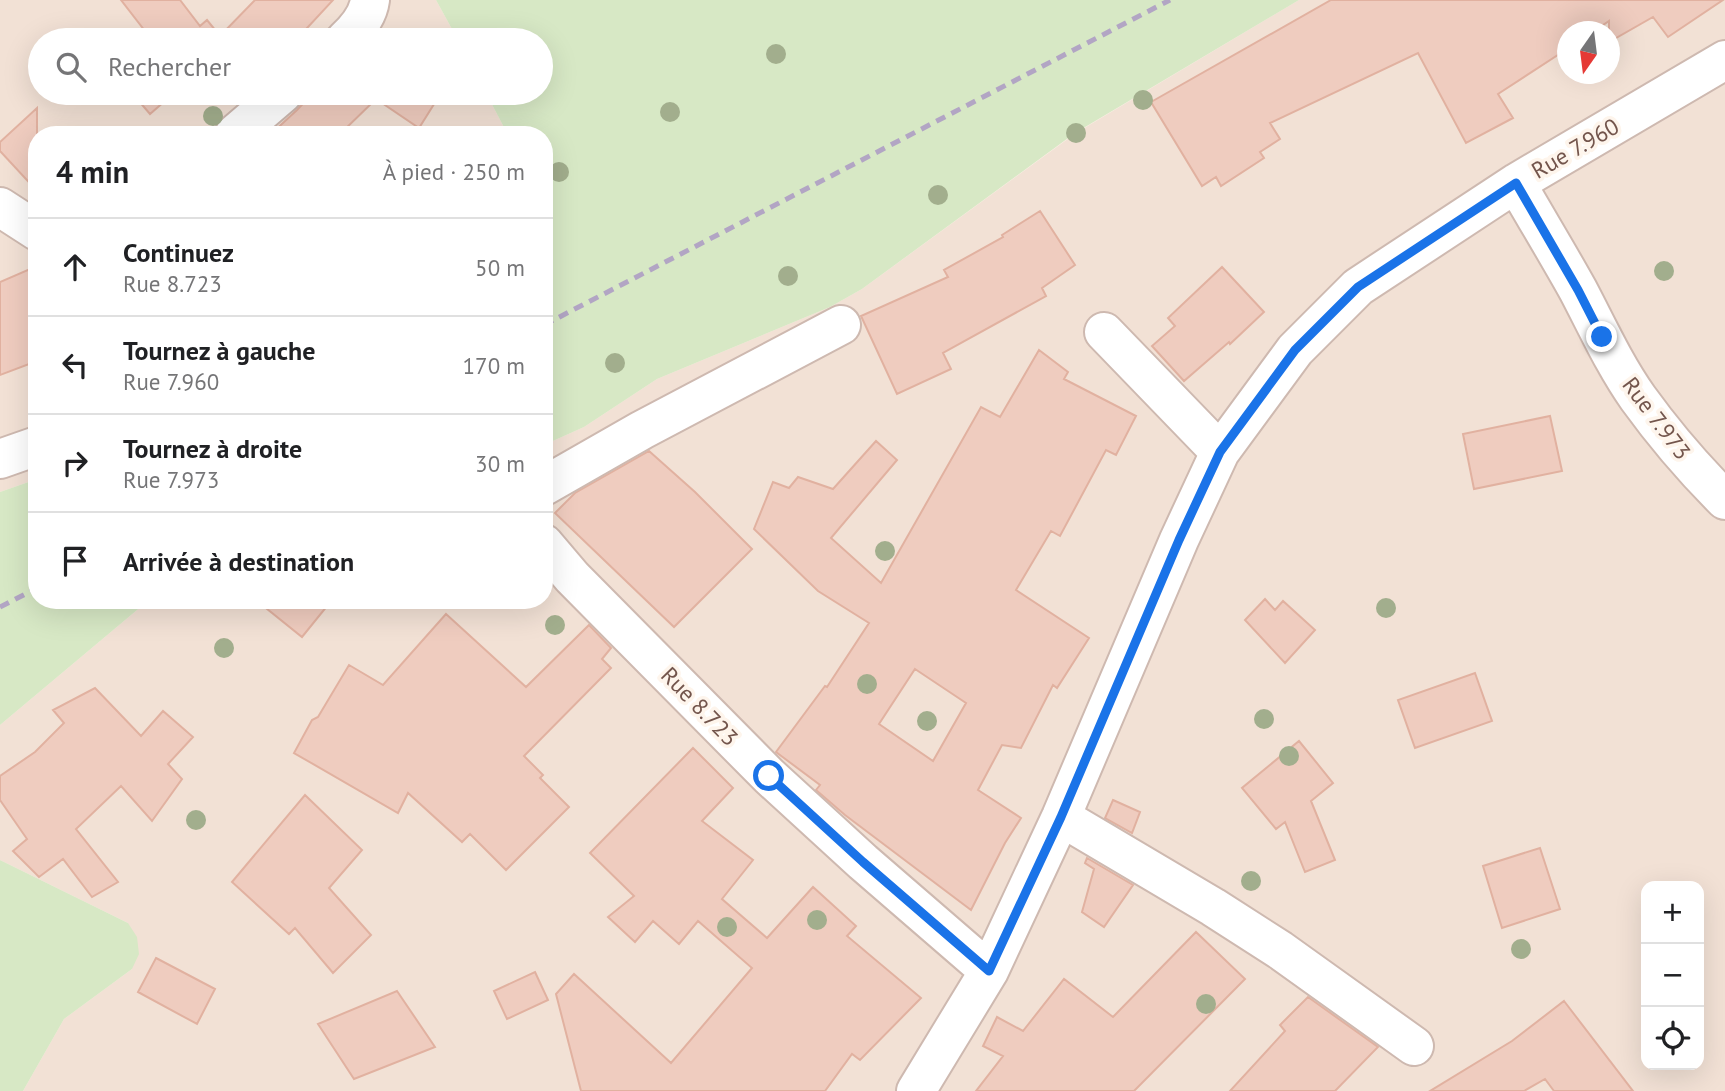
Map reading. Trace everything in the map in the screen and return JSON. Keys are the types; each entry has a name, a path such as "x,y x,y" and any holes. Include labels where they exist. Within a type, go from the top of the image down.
{"street":[{"path":"356,28 368,9 370,0"},
{"name":"Rue 7.960","path":"916,1091 989,971 1061,817 1173,553 1220,452 1295,350 1358,287 1516,183 1725,60"},
{"path":"244,126 269,105"},
{"name":"Rue 7.973","path":"1516,183 1638,397 1725,500"},
{"path":"0,207 28,225"},
{"path":"553,481 642,430 841,325"},
{"path":"1104,332 1220,452"},
{"path":"0,459 28,449"},
{"name":"Rue 8.723","path":"553,555 769,776 989,971"},
{"path":"1061,817 1246,928 1414,1045"}],"shaded area":[{"path":"0,0 436,0 451,28 28,28 28,105 492,105 503,126 28,126 28,482 0,492"},
{"path":"1299,0 1725,0 1725,1091 23,1091 64,1019 132,969 128,923 0,860 0,725 138,609 553,609 553,441 584,427 657,379 830,307 862,289 1076,133"}],"green space":[{"path":"436,0 1299,0 1075,133 862,289 830,307 657,379 584,427 553,441 553,126 503,126 492,105 553,105 553,28 451,28"},
{"path":"28,482 28,609 138,609 0,725 0,492"},
{"path":"0,860 128,923 137,937 139,954 132,969 64,1019 23,1091 0,1091"}],"building":[{"path":"121,0 180,0 200,26 207,20 214,28 143,28"},
{"path":"255,0 333,0 307,28 228,28"},
{"path":"1331,0 1723,0 1668,37 1653,17 1620,36 1620,21 1557,21 1557,56 1498,94 1513,118 1466,143 1418,53 1270,123 1280,139 1260,152 1264,158 1221,186 1216,177 1202,186 1151,102"},
{"path":"142,105 160,105 150,114"},
{"path":"302,105 370,105 348,126 280,126"},
{"path":"385,105 433,105 420,126 416,126"},
{"path":"37,108 37,126 28,126 28,181 0,151 0,142"},
{"path":"1040,211 1075,265 1042,288 1046,296 943,353 951,369 897,394 861,316 948,277 944,270 1003,237 1002,235"},
{"path":"1222,267 1264,312 1184,381 1152,346 1175,326 1168,318"},
{"path":"28,270 28,364 0,375 0,282"},
{"path":"1039,350 1068,372 1064,379 1136,416 1116,455 1106,450 1060,536 1051,531 1016,590 1089,638 1057,688 1053,685 1021,748 1002,745 978,790 1021,818 1005,843 971,910 845,815 816,790 820,785 776,752 825,686 827,687 869,623 818,591 754,529 773,482 789,488 798,477 833,489 876,441 897,460 831,538 881,583 981,407 1000,417","holes":["915,669 966,703 933,761 879,724"]},
{"path":"1550,416 1562,471 1474,489 1463,434"},
{"path":"649,451 752,549 674,627 555,513 575,493"},
{"path":"1265,599 1275,610 1283,601 1315,630 1285,663 1245,620"},
{"path":"267,609 325,609 302,637"},
{"path":"446,614 526,687 589,625 611,648 602,659 611,668 524,756 543,775 540,778 569,807 506,870 470,834 462,842 408,793 398,813 294,753 312,720 318,717 349,665 383,685"},
{"path":"1475,673 1492,721 1415,748 1398,700"},
{"path":"95,688 141,736 163,711 193,737 168,764 182,779 152,821 121,786 76,829 118,882 92,897 63,859 39,877 13,851 27,839 0,800 0,776 35,752 64,723 53,710"},
{"path":"1299,741 1333,783 1311,801 1335,860 1305,872 1285,822 1276,829 1242,788"},
{"path":"693,748 733,788 702,821 753,860 722,899 767,938 813,887 856,926 847,936 921,998 860,1060 852,1054 825,1091 581,1091 556,994 574,974 671,1063 752,968 698,921 679,944 653,921 635,942 608,917 634,896 590,853"},
{"path":"305,795 362,850 329,888 371,935 333,973 295,928 289,934 232,882"},
{"path":"1113,800 1140,812 1132,833 1105,818"},
{"path":"1540,848 1560,909 1502,928 1483,866"},
{"path":"1087,858 1133,885 1104,927 1082,912 1094,869 1085,863"},
{"path":"1196,932 1245,979 1134,1091 976,1091 1003,1056 983,1046 997,1017 1023,1031 1064,979 1113,1017"},
{"path":"156,958 215,989 197,1024 138,992"},
{"path":"535,972 548,1000 507,1019 494,991"},
{"path":"397,991 435,1047 354,1079 318,1024"},
{"path":"1308,997 1378,1047 1335,1091 1230,1091 1285,1031 1280,1025"},
{"path":"1564,1001 1633,1091 1554,1091 1545,1079 1524,1091 1430,1091 1512,1041"}],"railway":[{"path":"553,320 1170,0"},
{"path":"0,607 28,593"}],"route":[{"path":"769,776 989,971 1061,817 1179,540 1220,452 1295,350 1358,287 1516,183 1602,337"}]}
